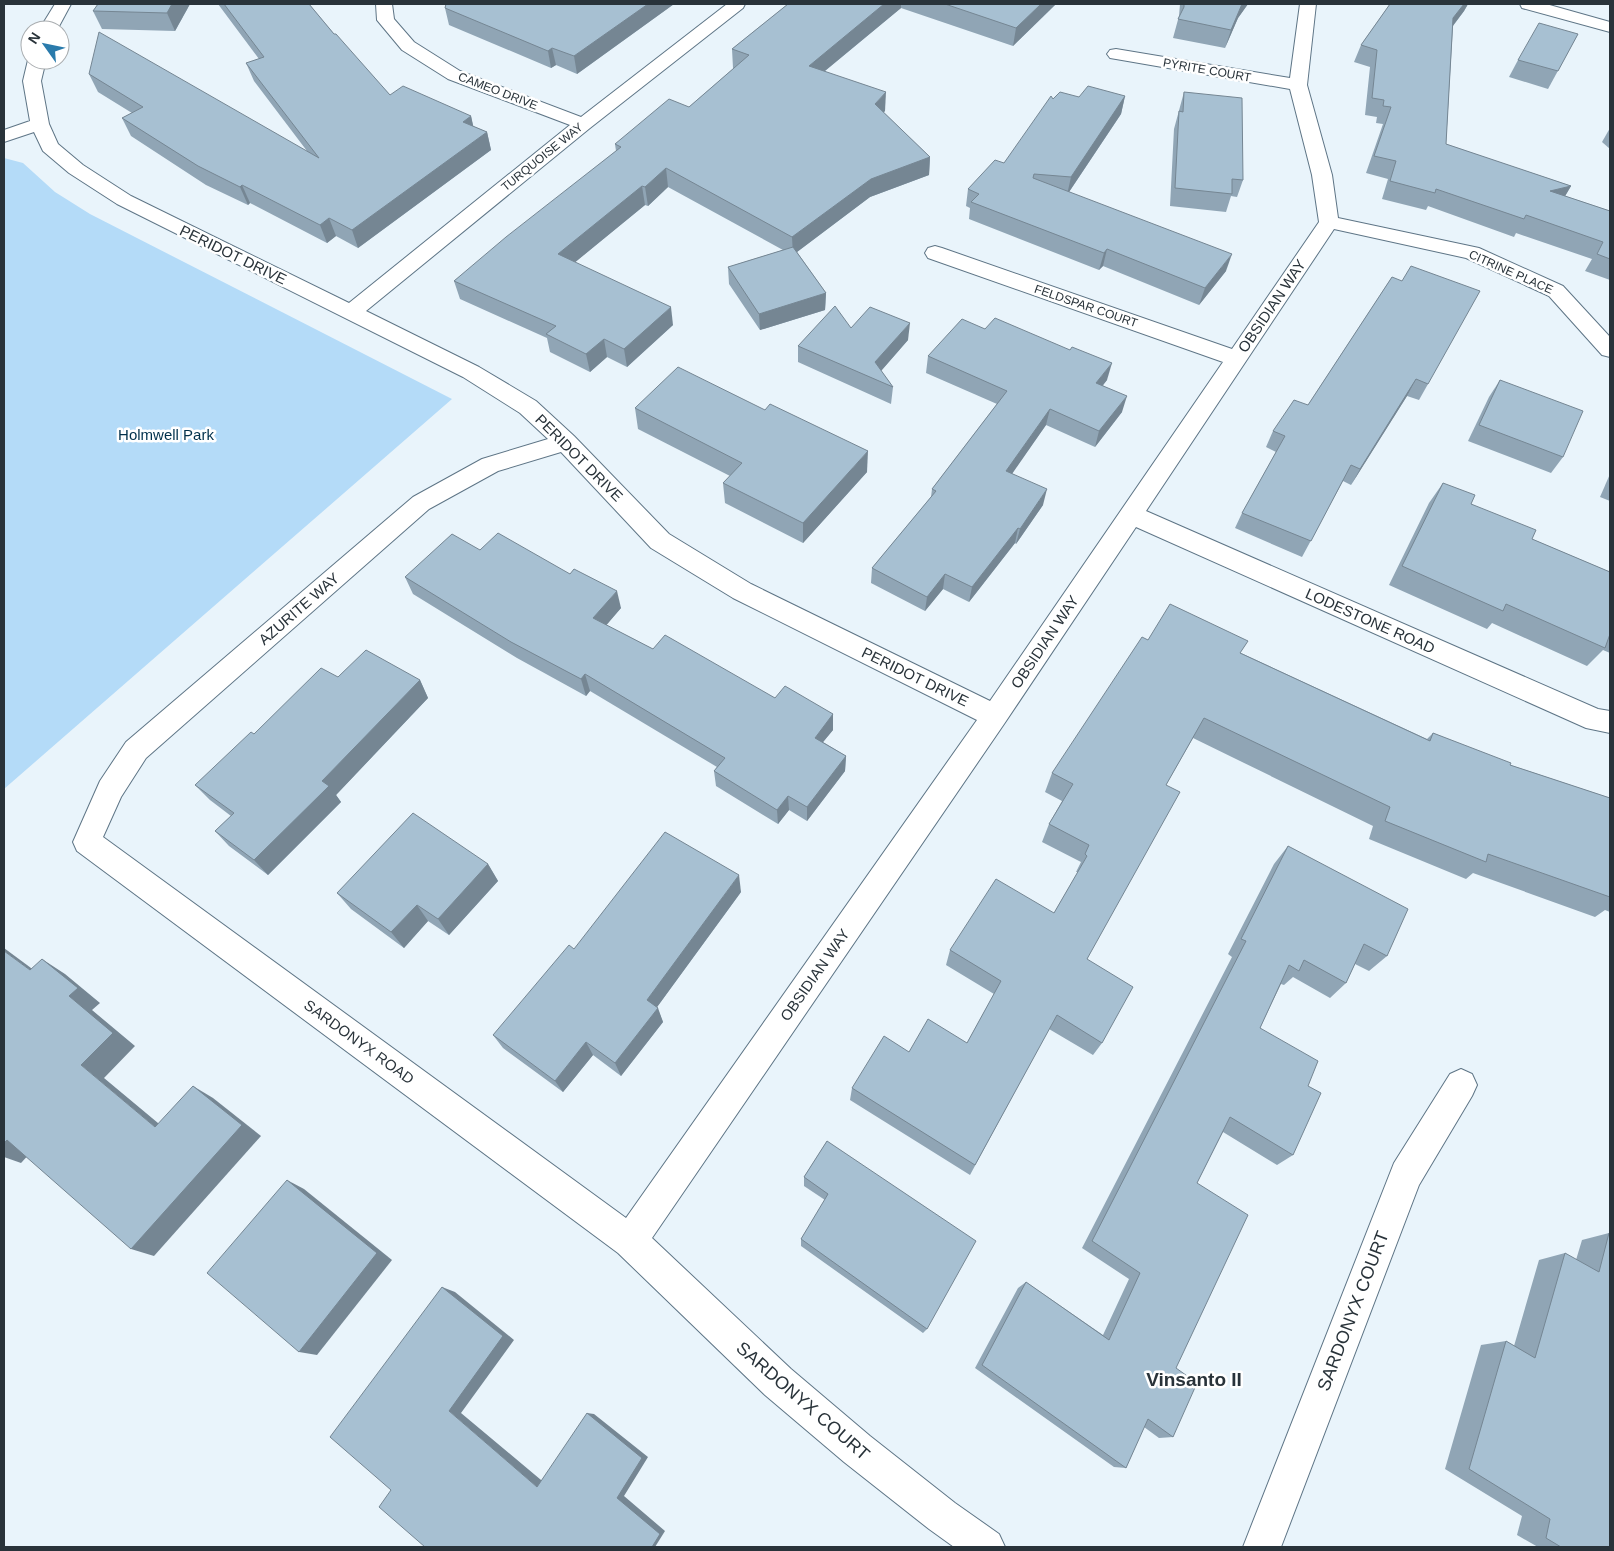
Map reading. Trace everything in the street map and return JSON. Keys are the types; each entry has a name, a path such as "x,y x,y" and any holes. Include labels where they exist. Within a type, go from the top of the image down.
{"street":[{"path":"54,20 63,4"},
{"name":"CAMEO DRIVE","path":"384,4 386,20 408,46 454,75 583,124"},
{"name":"TURQUOISE WAY","path":"350,313 583,124 737,4"},
{"path":"1308,4 1298,85 1322,175 1329,222"},
{"path":"1528,4 1573,10 1610,27"},
{"name":"PYRITE COURT","path":"1116,54 1298,85"},
{"name":"PERIDOT DRIVE","path":"35,70 32,81 40,124 50,147 76,169 124,200 471,372 528,407 566,442 660,541 742,591 995,716"},
{"path":"4,136 40,124"},
{"name":"CITRINE PLACE","path":"1329,222 1472,253 1556,291 1610,350"},
{"name":"OBSIDIAN WAY","path":"630,1242 995,716 1329,222"},
{"name":"FELDSPAR COURT","path":"935,253 1237,359"},
{"name":"AZURITE WAY","path":"87,842 110,790 136,750 421,503 490,465 566,442"},
{"name":"LODESTONE ROAD","path":"1131,515 1595,720 1610,722"},
{"name":"SARDONYX ROAD","path":"87,842 630,1242"},
{"name":"SARDONYX COURT","path":"1262,1547 1406,1175 1461,1085"},
{"name":"SARDONYX COURT","path":"630,1242 778,1382 856,1449 942,1516 986,1547"}],"green space":[{"name":"Holmwell Park","path":"4,158 23,163 55,192 90,214 452,399 4,789"}],"building":[{"path":"98,4 172,4 167,13 93,11"},
{"path":"224,4 309,4 390,95 403,86 471,116 463,122 487,132 352,230 329,218 320,225 242,185 240,187 198,166 122,118 143,107 89,74 99,32 319,158 246,63 264,57"},
{"path":"446,4 648,4 574,56 552,48 548,51 445,8"},
{"path":"788,4 884,4 809,66 886,92 875,104 930,157 871,179 792,237 666,168 645,187 642,186 558,254 671,307 624,349 604,339 586,354 546,334 556,326 454,281 506,237 621,147 615,144 669,99 689,107 749,55 732,49"},
{"path":"945,4 1041,4 1016,28"},
{"path":"1184,4 1242,4 1231,30 1178,19"},
{"path":"1390,4 1464,4 1453,18 1446,144 1571,186 1550,191 1610,211 1610,259 1597,254 1603,242 1526,215 1524,219 1436,189 1435,193 1390,181 1396,161 1374,156 1391,107 1383,106 1384,100 1372,98 1377,50 1361,45"},
{"path":"1539,23 1578,34 1558,71 1518,60"},
{"path":"1088,86 1125,96 1071,177 1034,174 1033,178 1232,254 1205,288 1107,249 1104,253 971,202 979,194 968,189 995,160 1004,163 1051,96 1053,99 1060,92 1079,97"},
{"path":"1184,92 1242,98 1243,180 1232,179 1232,194 1175,188 1179,111 1183,112"},
{"path":"793,247 826,293 759,314 728,267"},
{"path":"1411,266 1480,291 1428,384 1416,379 1360,469 1351,465 1311,541 1242,513 1285,436 1273,431 1294,400 1308,405 1392,277 1402,281"},
{"path":"835,306 851,328 870,307 910,323 875,362 893,387 798,346"},
{"path":"995,318 1070,350 1072,347 1112,363 1096,383 1127,396 1099,431 1050,409 1006,471 1047,489 1020,529 1018,528 972,587 945,574 927,597 872,568 936,491 932,489 1007,391 928,356 962,319 985,329"},
{"path":"678,367 765,410 770,404 868,451 803,523 723,483 742,463 635,408"},
{"path":"1500,380 1583,411 1563,457 1479,425"},
{"path":"1443,483 1475,495 1471,504 1536,530 1532,539 1610,572 1610,634 1605,648 1506,604 1503,611 1402,566"},
{"path":"498,533 570,574 574,569 617,591 593,618 653,649 665,635 775,698 785,686 833,714 815,738 846,756 807,807 788,796 777,810 714,771 725,758 585,674 581,679 511,642 405,577 452,534 480,550"},
{"path":"1170,604 1248,641 1240,653 1430,741 1433,733 1511,763 1510,765 1610,798 1610,897 1488,854 1486,862 1385,821 1390,807 1204,718 1166,785 1180,792 1087,959 1133,987 1102,1043 1057,1015 975,1165 852,1088 884,1036 909,1052 928,1019 967,1043 1001,981 950,950 996,879 1054,913 1087,856 1085,854 1089,845 1049,824 1073,784 1052,773 1142,637 1148,640"},
{"path":"366,650 420,680 322,781 329,786 254,860 215,831 234,813 195,785 251,732 254,734 321,668 338,677"},
{"path":"413,813 488,864 438,919 417,905 391,932 337,893"},
{"path":"665,832 739,875 647,1000 658,1008 615,1063 586,1042 555,1081 493,1035 569,945 574,949"},
{"path":"1288,846 1408,909 1387,956 1364,944 1346,983 1304,960 1299,971 1289,965 1260,1028 1318,1061 1308,1086 1321,1093 1293,1155 1230,1117 1197,1183 1248,1215 1176,1368 1197,1383 1173,1437 1148,1419 1126,1468 982,1365 1026,1282 1109,1340 1140,1273 1092,1241 1246,941 1241,939"},
{"path":"4,951 30,970 42,959 78,988 69,996 113,1033 81,1065 155,1127 193,1086 242,1125 131,1249 7,1140 4,1143"},
{"path":"827,1141 976,1241 927,1329 801,1239 828,1194 804,1177"},
{"path":"287,1180 377,1253 299,1352 207,1273"},
{"path":"1609,1233 1610,1547 1561,1547 1546,1538 1550,1519 1469,1469 1506,1341 1535,1358 1565,1253 1599,1272"},
{"path":"442,1287 503,1336 449,1411 537,1487 587,1413 642,1458 617,1498 660,1534 652,1547 425,1547 379,1507 391,1490 330,1437"}],"district":[{"name":"Vinsanto II","path":"1194,1379"}]}
